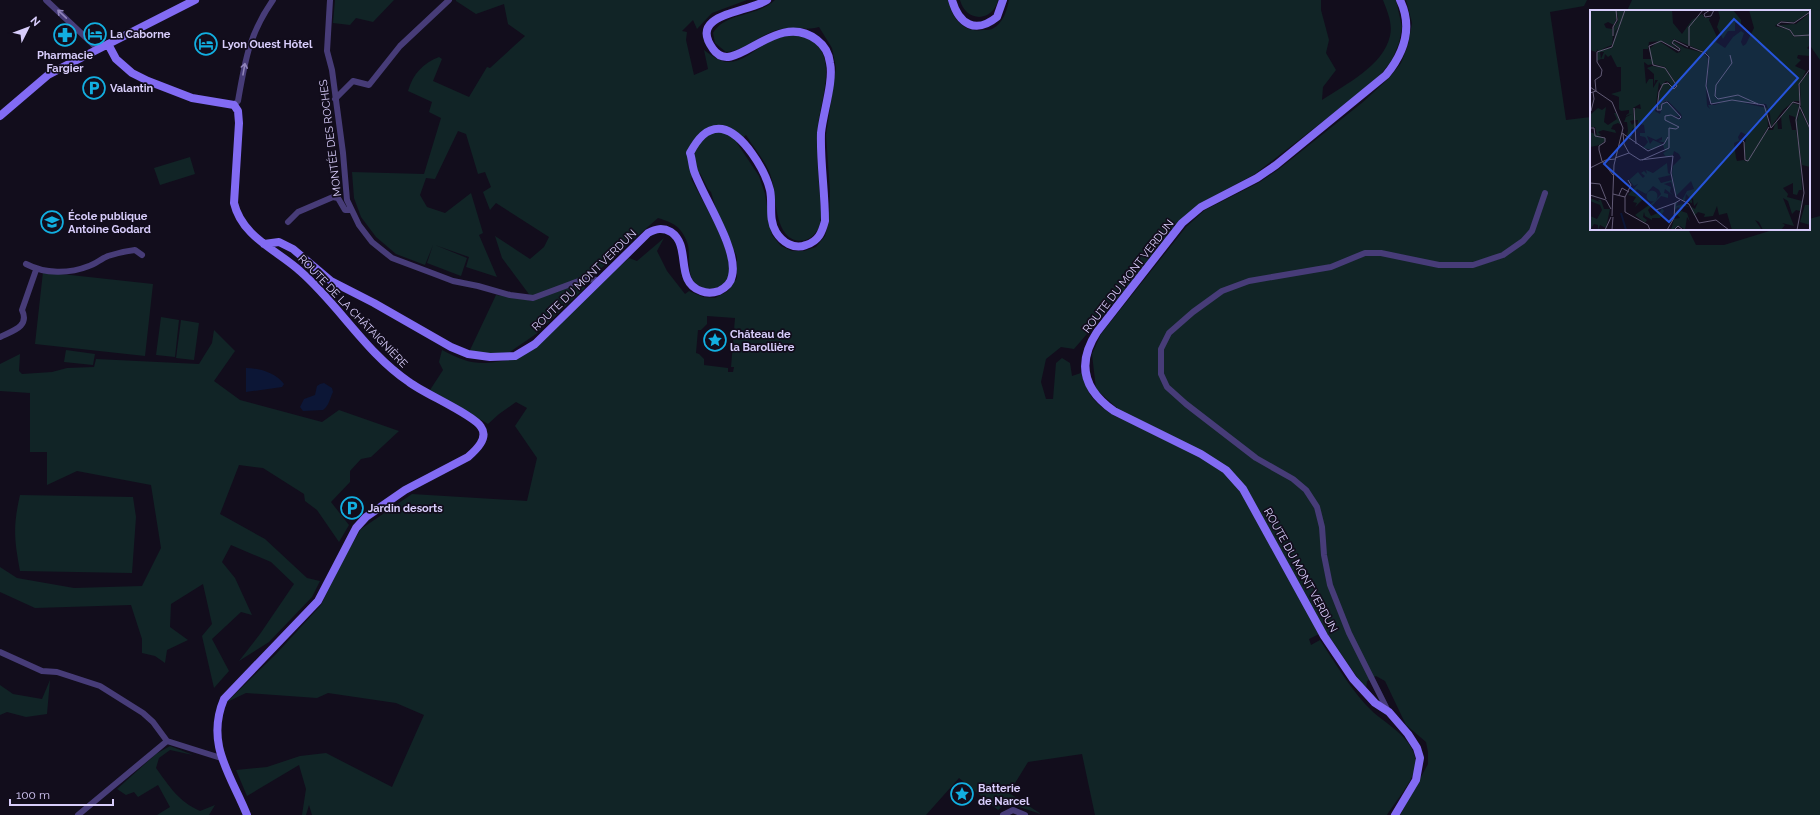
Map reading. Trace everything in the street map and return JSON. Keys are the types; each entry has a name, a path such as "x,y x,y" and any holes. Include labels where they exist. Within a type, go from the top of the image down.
{"street":[{"path":"46,0 98,49"},
{"path":"0,116 48,76 195,0"},
{"path":"234,105 238,101 250,42 262,16 273,0"},
{"name":"MONTÉE DES ROCHES","path":"330,0 327,51 336,99 346,174 347,200 359,225 372,242 392,258 453,281 510,295 533,298 584,279 598,280"},
{"path":"336,99 354,81 369,86 400,46 449,0"},
{"name":"ROUTE DU MONT VERDUN","path":"264,244 279,242 293,249 331,281 374,303 451,347 468,354 490,357 515,356 535,344 598,280 648,233 658,229 665,229 676,236 682,246 685,273 693,287 704,292 718,291 726,287 731,280 734,270 731,254 694,170 690,153 703,134 714,129 724,130 737,137 755,158 764,173 770,191 774,230 782,240 792,246 803,247 813,243 822,234 825,220 821,133 831,64 825,48 810,36 800,32 786,32 768,38 738,56 727,57 715,52 706,36 706,29 714,20 726,15 750,9 767,0"},
{"path":"952,0 958,16 971,25 983,26 997,17 1003,0"},
{"name":"ROUTE DU MONT VERDUN","path":"1395,815 1416,780 1420,758 1417,748 1408,734 1389,712 1375,703 1353,679 1324,636 1244,489 1226,470 1201,454 1114,411 1102,403 1092,392 1086,376 1084,360 1090,343 1097,332 1182,223 1201,208 1257,178 1276,165 1386,75 1397,62 1404,44 1407,25 1400,0"},
{"path":"108,44 116,59 132,73 148,81 192,98 234,105 238,111 240,123 234,204 237,215 246,230 264,244"},
{"path":"1389,712 1349,633 1330,585 1324,555 1322,527 1317,507 1306,490 1293,478 1256,458 1186,404 1167,387 1161,374 1161,349 1169,333 1193,312 1222,291 1249,281 1331,267 1365,253 1381,253 1439,266 1474,265 1503,255 1523,241 1532,231 1545,193"},
{"path":"288,222 298,212 333,197 338,198 345,210 351,210"},
{"name":"ROUTE DE LA CHÂTAIGNIÈRE","path":"247,815 221,758 216,725 218,711 224,699 231,690 274,649 318,601 356,528 366,517 405,490 468,457 477,450 482,441 483,432 482,428 474,420 425,393 395,372 301,272 264,244"},
{"path":"26,264 36,270 71,272 90,266 107,256 126,251 135,250 142,255"},
{"path":"0,338 18,328 23,323 25,316 22,310 36,270"},
{"path":"0,652 42,671 57,672 100,686 143,713 153,722 167,741 221,758"},
{"path":"78,815 167,741"},
{"path":"1003,815 1013,810 1025,815"}],"green space":[{"path":"335,0 394,0 373,22 356,18 350,25 333,23"},
{"path":"747,0 712,13 697,29 693,20 682,31 687,32 686,40 694,75 708,69 704,50 719,60 728,62 737,61 771,40 781,36 791,34 801,35 814,42 822,52 826,65 826,78 817,135 821,220 818,230 813,236 801,241 788,237 781,226 773,186 767,166 746,135 737,143 759,176 765,194 772,235 781,246 792,251 804,251 816,247 825,236 829,221 830,191 826,135 836,68 832,48 819,27 809,29 791,28 774,31 741,48 726,52 715,43 713,33 718,26 725,21 759,9 775,0 948,0 952,13 964,27 976,30 990,30 996,27 1002,20 1009,0 1321,0 1321,10 1329,40 1326,53 1336,70 1323,87 1322,100 1352,81 1372,65 1380,56 1386,47 1391,31 1389,17 1383,0 1396,0 1402,27 1399,43 1392,60 1382,73 1357,95 1255,174 1199,204 1074,349 1061,347 1046,359 1041,382 1046,399 1053,399 1056,363 1062,358 1070,363 1072,376 1081,373 1089,393 1096,402 1106,410 1113,415 1200,456 1224,472 1242,490 1319,634 1309,639 1311,645 1320,640 1358,696 1373,712 1393,727 1411,746 1416,762 1413,775 1387,815 1095,815 1082,754 1028,762 1009,793 1041,814 1007,803 998,810 959,778 926,815 312,815 309,805 306,815 302,815 306,789 299,765 247,796 236,770 267,767 300,756 326,753 392,787 424,715 396,703 328,693 317,698 246,693 227,702 276,654 321,605 346,554 361,529 412,494 527,501 537,458 515,426 527,408 516,402 488,424 430,390 443,370 439,362 442,350 461,359 477,363 513,359 629,258 637,261 664,238 657,251 667,271 685,294 689,291 703,297 715,298 728,291 737,278 737,257 716,209 711,192 700,173 691,178 725,246 729,261 729,273 722,285 709,289 701,288 696,284 690,273 688,245 684,236 679,228 668,221 658,218 597,272 576,280 575,287 583,284 585,288 536,334 504,356 484,354 470,350 496,295 534,301 502,258 495,236 530,259 544,247 549,237 496,203 490,210 483,192 491,187 485,172 478,174 466,134 458,131 435,179 426,178 420,195 427,207 445,213 471,193 483,233 479,235 497,277 466,267 469,257 435,245 467,258 461,276 427,263 433,245 425,265 396,254 376,237 361,217 354,198 352,172 424,174 441,118 429,112 432,102 408,91 416,74 428,62 439,57 442,59 433,81 469,97 487,67 490,68 525,36 508,24 504,4 476,14 456,1","holes":["707,316 735,318 731,367 734,367 733,372 728,372 728,368 704,365 704,359 696,353 698,330 701,330 707,324"]},
{"path":"960,0 998,0 991,13 979,17 968,13 963,8"},
{"path":"1406,0 1587,0 1584,6 1550,12 1566,120 1590,117 1590,230 1688,230 1696,245 1724,245 1773,230 1810,230 1810,219 1820,216 1820,815 1400,815 1428,764 1428,752 1426,742 1406,725 1385,681 1376,676 1367,681 1366,690 1326,632 1245,488 1203,452 1117,408 1096,389 1092,354 1101,334 1186,227 1205,210 1260,182 1279,169 1363,102 1389,78 1401,63 1408,45 1412,23"},
{"path":"1632,0 1820,0 1820,60 1810,45 1810,10 1627,10"},
{"path":"190,157 195,174 160,185 154,168"},
{"path":"43,272 153,284 145,356 35,344"},
{"path":"161,317 179,320 175,357 156,355"},
{"path":"181,320 199,323 194,360 176,358"},
{"path":"214,330 235,351 214,381 240,400 322,422 339,410 399,431 371,457 361,459 350,471 350,482 331,502 349,525 339,542 317,510 305,501 304,494 263,468 239,465 220,514 265,539 307,578 320,581 312,597 269,642 239,661 260,634 294,584 271,562 231,545 222,562 235,578 252,615 241,612 212,639 229,671 214,688 202,636 212,624 203,584 171,604 170,627 188,640 167,650 165,663 155,656 142,653 142,639 131,605 35,608 0,592 0,567 17,578 74,588 142,586 161,548 151,485 77,471 47,485 47,452 30,452 30,393 0,391 0,364 20,354 19,371 22,374 52,372 67,368 94,367 96,359 199,364 212,343"},
{"path":"66,350 95,354 93,365 64,362"},
{"path":"20,495 133,497 136,517 132,573 20,571 16,550 15,524"},
{"path":"50,680 47,714 26,717 7,712 0,715 0,685 13,694 42,699"},
{"path":"170,746 193,755 170,750 159,758 156,768 175,793 192,807 200,811 215,805 209,815 157,815 170,807 158,785 138,797 134,792 126,795 117,789 156,754"}],"water":[{"path":"246,368 256,369 272,374 284,384 282,387 246,392"},
{"path":"324,383 332,388 333,392 327,406 323,410 303,411 300,407 304,399 315,395 317,386"}],"place":[{"name":"La Caborne","path":"95,34"},
{"name":"Pharmacie Fargier","path":"65,35"},
{"name":"Lyon Ouest Hôtel","path":"206,44"},
{"name":"Valantin","path":"94,88"},
{"name":"École publique Antoine Godard","path":"52,222"},
{"name":"Château de la Barollière","path":"715,340"},
{"name":"Jardin desorts","path":"352,508"},
{"name":"Batterie de Narcel","path":"962,794"}]}
